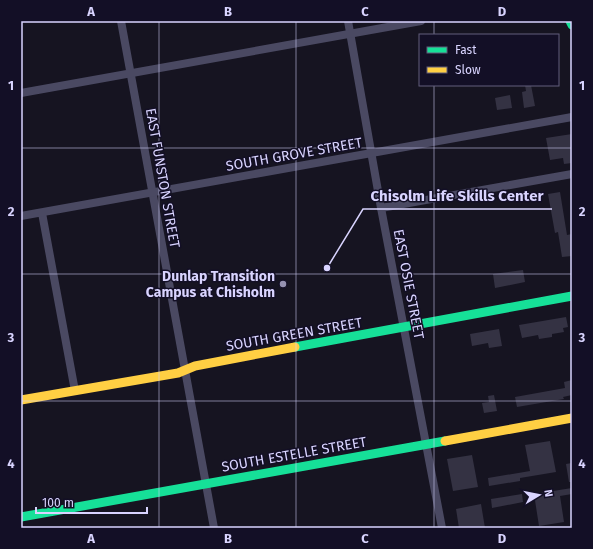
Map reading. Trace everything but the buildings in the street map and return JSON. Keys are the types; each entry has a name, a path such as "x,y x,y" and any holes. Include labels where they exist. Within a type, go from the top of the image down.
{"street":[{"name":"EAST FUNSTON STREET","path":"121,21 214,528"},
{"name":"EAST OSIE STREET","path":"348,21 381,208 442,528"},
{"path":"21,93 421,21"},
{"path":"570,21 572,25"},
{"name":"SOUTH GROVE STREET","path":"21,216 572,117"},
{"path":"381,208 572,174"},
{"path":"42,213 75,391"},
{"name":"SOUTH GREEN STREET","path":"21,400 178,373 195,366 239,357 404,328 572,296"},
{"name":"SOUTH ESTELLE STREET","path":"21,516 572,418"}],"traffic: fast":[{"path":"570,21 572,25"},
{"path":"295,347 572,296"},
{"path":"21,517 445,441"}],"traffic: slow":[{"path":"21,400 178,373 195,366 295,347"},
{"path":"445,441 572,418"}],"place":[{"name":"Chisolm Life Skills Center","path":"327,268"},
{"name":"Dunlap Transition Campus at Chisholm","path":"283,284"}]}
